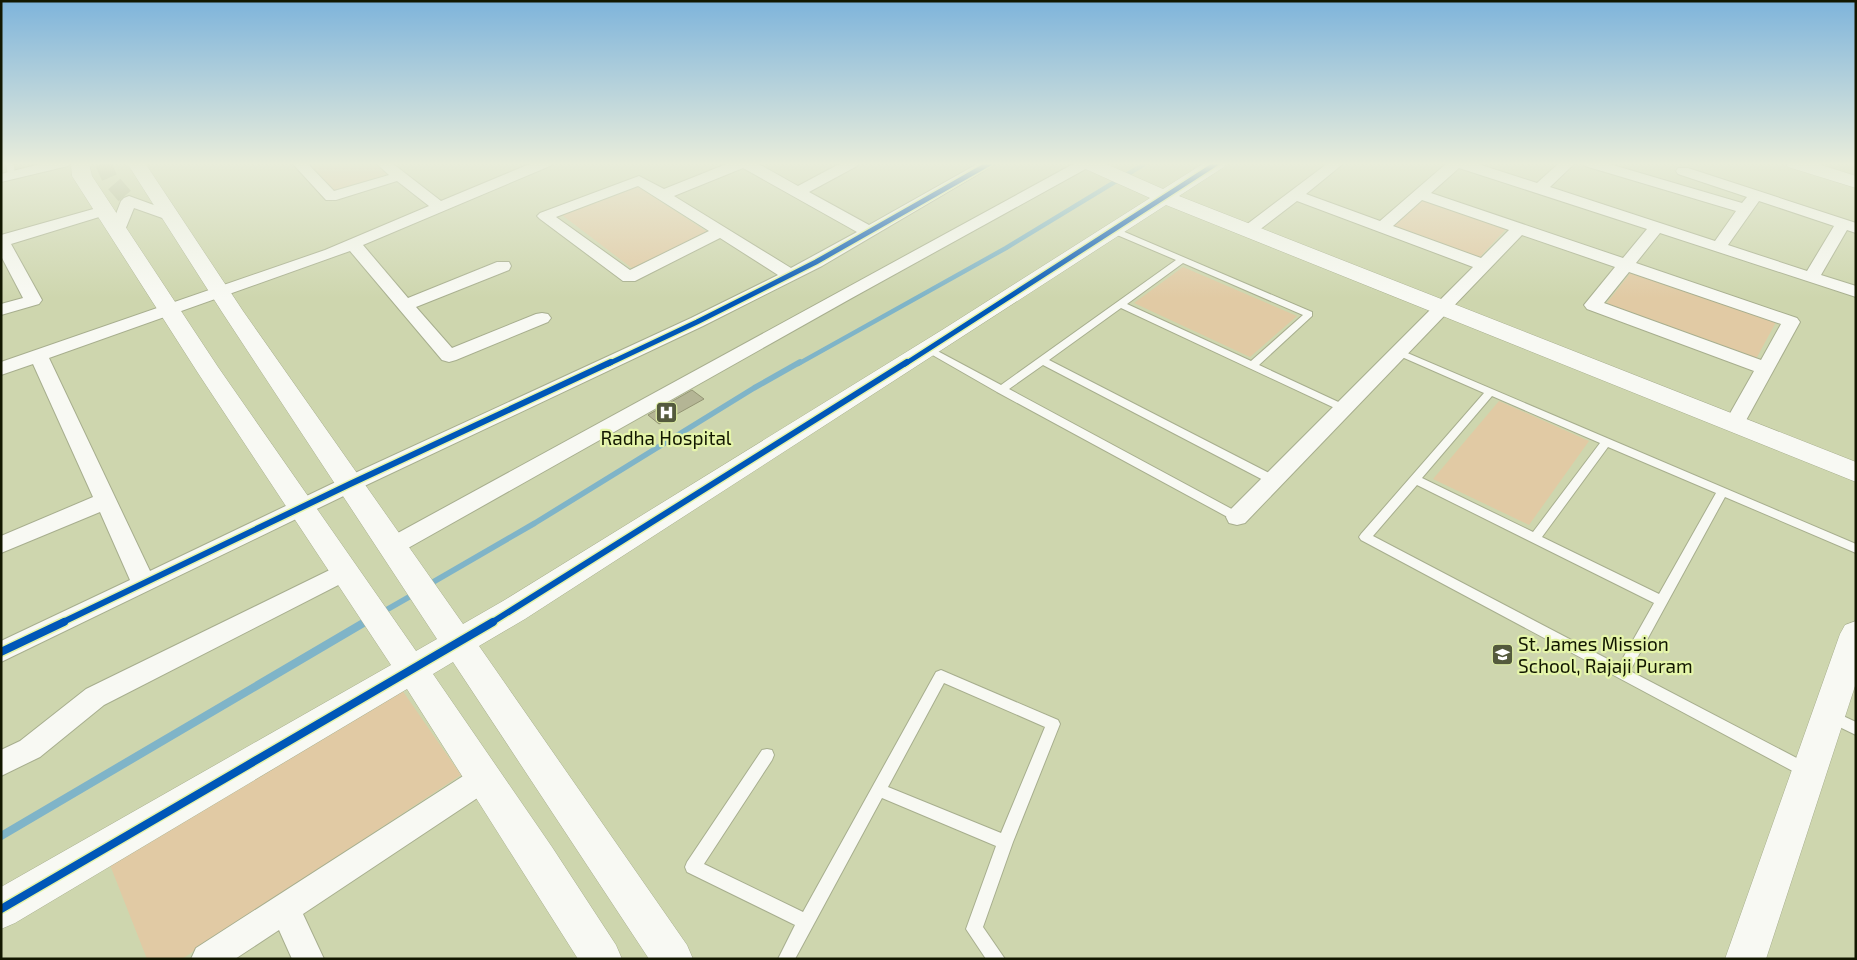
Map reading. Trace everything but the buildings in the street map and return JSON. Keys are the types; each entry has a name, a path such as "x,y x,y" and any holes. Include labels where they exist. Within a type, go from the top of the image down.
{"street":[{"path":"102,208 168,310 412,669 602,959"},
{"path":"117,232 126,208"},
{"path":"149,208 168,214"},
{"path":"164,208 673,959"},
{"path":"1,369 354,244 440,208"},
{"path":"567,208 546,216 629,277 721,231"},
{"path":"685,208 790,275"},
{"path":"825,208 869,232"},
{"path":"1,652 350,484 697,322 790,275 911,208"},
{"path":"392,546 1005,208"},
{"path":"1,909 514,610 1147,208"},
{"path":"1191,208 1856,473"},
{"path":"1248,231 1279,208"},
{"path":"1330,208 1484,265"},
{"path":"1382,227 1404,208"},
{"path":"1459,208 1791,322 1734,424"},
{"path":"1598,208 1856,292"},
{"path":"1719,247 1745,209 1741,208"},
{"path":"1794,208 1849,226 1812,277"},
{"path":"1,310 33,300 2,242 104,211"},
{"path":"1657,227 1593,305 1765,368"},
{"path":"1237,517 1519,229"},
{"path":"354,244 449,356 542,318"},
{"path":"406,305 503,266"},
{"path":"39,356 144,584"},
{"path":"1,544 105,501"},
{"path":"1,764 30,749 95,696 346,571"},
{"path":"1745,959 1809,772 1842,722 1856,634"},
{"path":"208,959 484,778"},
{"path":"285,908 308,959"}],"lane":[{"path":"1112,230 1310,314 1252,366"},
{"path":"1001,390 1182,260"},
{"path":"1120,304 1343,408"},
{"path":"926,349 1237,517"},
{"path":"1398,352 1856,549"},
{"path":"1042,360 1273,480"},
{"path":"1490,392 1365,537 1809,772"},
{"path":"1535,538 1606,442"},
{"path":"1415,479 1662,601"},
{"path":"1622,673 1722,492"},
{"path":"786,959 941,676 1053,724 1005,842 974,928 997,959"},
{"path":"767,755 693,867 806,922"},
{"path":"878,790 1005,842"}],"shaded area":[{"path":"581,208 670,208 709,233 633,269 562,215"},
{"path":"1413,208 1445,208 1506,229 1478,259 1392,226"},
{"path":"1183,267 1297,316 1250,357 1134,303"},
{"path":"1631,272 1776,322 1756,359 1606,304"},
{"path":"1499,401 1589,441 1529,525 1433,479"},
{"path":"402,690 461,775 182,959 147,959 110,865"}],"waterway":[{"path":"798,364 1006,248 1072,208"},
{"path":"428,585 535,523 754,388 800,362"},
{"path":"381,613 416,593"},
{"path":"362,623 368,620"},
{"path":"1,836 365,622"}],"cycle path":[{"path":"1,652 350,484 697,322 816,262 911,208"},
{"path":"1,909 514,610 950,335 1147,208"}],"place":[{"name":"Radha Hospital","path":"666,412"},
{"name":"St. James Mission School, Rajaji Puram","path":"1502,655"}]}
